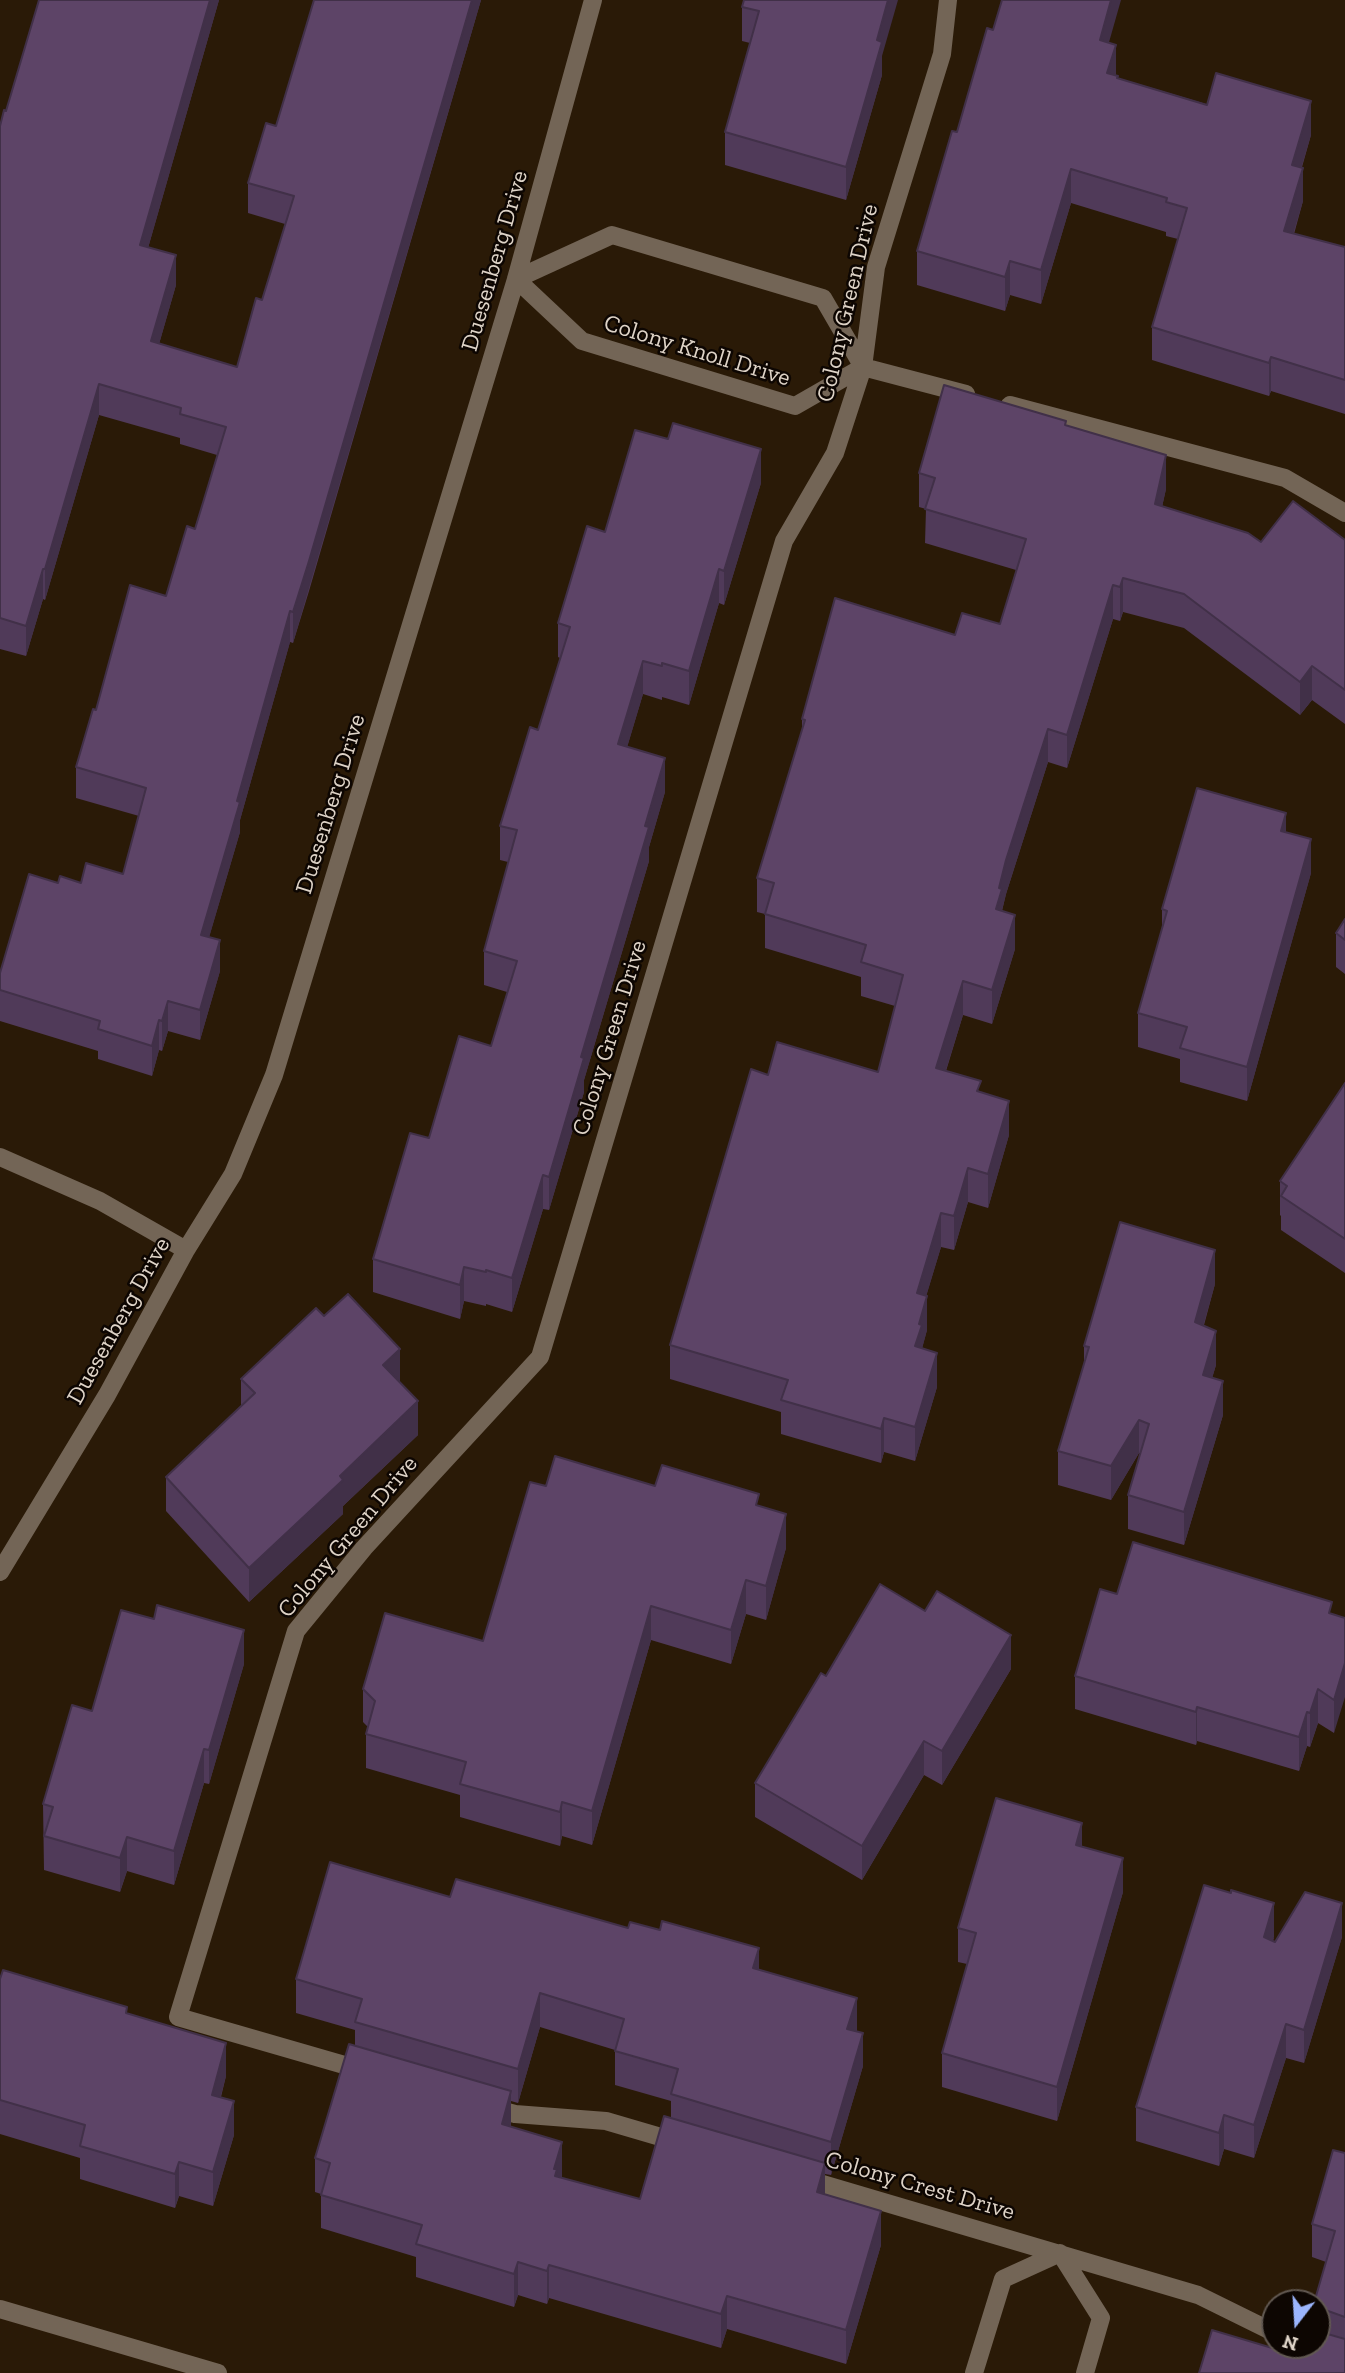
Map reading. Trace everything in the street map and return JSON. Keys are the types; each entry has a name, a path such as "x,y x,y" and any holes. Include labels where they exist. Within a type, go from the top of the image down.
{"street":[{"name":"Duesenberg Drive","path":"0,1573 107,1395 186,1250 233,1174 274,1075 516,279 593,0"},
{"name":"Colony Green Drive","path":"385,2077 178,2017 296,1631 364,1548 540,1357 784,541 835,453 863,367 876,267 942,54 948,0"},
{"path":"516,279 612,235 823,298 863,367 1285,478 1345,513"},
{"name":"Colony Knoll Drive","path":"516,279 582,341 795,406 863,367"},
{"path":"0,1157 100,1201 186,1250"},
{"path":"476,2103 515,2114 606,2121 700,2148"},
{"name":"Colony Crest Drive","path":"780,2171 1198,2295 1261,2326"},
{"path":"974,2373 1003,2279 1060,2253 1101,2318 1085,2373"},
{"path":"0,2309 218,2373"}],"building":[{"path":"39,0 210,0 140,245 176,255 151,341 237,367 256,298 262,300 294,196 248,183 266,123 276,126 314,0 472,0 309,561 293,612 290,611 237,801 240,802 201,935 220,940 200,1010 168,1001 162,1021 159,1020 152,1046 98,1029 100,1021 0,990 0,973 29,874 58,883 60,876 81,883 86,863 123,874 146,788 76,767 93,709 96,710 130,585 166,596 187,526 195,529 226,427 180,414 181,408 99,384 26,626 0,618 0,126"},
{"path":"744,0 888,0 877,40 882,42 846,167 725,132 759,11 742,7"},
{"path":"1002,0 1111,0 1100,40 1116,45 1107,73 1118,76 1117,78 1207,105 1216,73 1311,101 1292,165 1303,168 1284,231 1345,247 1345,380 1271,357 1269,363 1152,327 1187,208 1166,202 1167,198 1071,169 1041,270 1010,261 1005,277 917,251 952,131 957,132 987,28 993,30"},
{"path":"944,385 1066,421 1065,425 1166,455 1155,504 1248,533 1261,542 1293,501 1345,540 1345,690 1312,666 1300,682 1184,594 1123,578 1120,587 1113,585 1067,735 1048,729 1006,860 996,909 1015,915 992,990 963,981 936,1068 981,1081 977,1091 1009,1101 988,1174 968,1168 954,1216 941,1213 917,1293 927,1296 915,1346 937,1353 915,1427 884,1418 881,1429 781,1400 788,1380 670,1345 751,1069 768,1075 777,1042 878,1072 903,975 861,962 866,945 765,914 774,883 757,878 805,720 802,719 835,598 955,635 962,613 1000,624 1026,539 925,509 935,478 919,473"},
{"path":"673,423 761,449 724,571 719,569 689,671 643,661 618,744 665,758 645,826 649,827 581,1057 584,1058 549,1177 543,1175 512,1278 464,1267 460,1285 373,1259 410,1133 429,1138 459,1036 491,1046 517,961 484,951 517,830 500,826 530,727 538,730 570,627 558,623 587,526 605,532 635,430 668,439"},
{"path":"1197,788 1286,813 1281,831 1311,839 1247,1067 1180,1048 1187,1027 1138,1013 1167,911 1162,909"},
{"path":"1345,919 1345,940 1336,933"},
{"path":"1345,1083 1345,1239 1281,1196 1287,1186 1280,1181"},
{"path":"1120,1222 1215,1250 1195,1322 1216,1331 1203,1375 1223,1381 1184,1512 1128,1495 1149,1424 1139,1420 1111,1466 1058,1451 1089,1347 1084,1346"},
{"path":"348,1294 400,1349 383,1365 418,1401 340,1476 343,1480 249,1568 166,1477 255,1393 241,1379 316,1308 324,1316"},
{"path":"555,1456 655,1486 662,1465 759,1494 756,1505 786,1514 766,1586 746,1580 731,1630 651,1606 592,1811 562,1802 560,1812 460,1784 466,1762 366,1734 375,1701 363,1689 385,1613 483,1641 530,1482 546,1486"},
{"path":"1133,1542 1332,1602 1329,1613 1345,1618 1345,1663 1334,1700 1318,1689 1299,1737 1197,1707 1196,1712 1075,1676 1100,1589 1117,1594"},
{"path":"880,1584 925,1611 937,1591 1011,1635 942,1751 924,1741 862,1846 755,1783 821,1673 826,1676"},
{"path":"157,1605 244,1630 209,1750 204,1749 174,1851 127,1837 120,1858 44,1836 53,1807 43,1804 72,1705 92,1711 121,1610 154,1619"},
{"path":"996,1798 1082,1823 1076,1845 1123,1858 1057,2087 942,2053 976,1933 958,1928"},
{"path":"330,1862 450,1897 456,1879 628,1928 630,1922 660,1930 662,1921 759,1948 753,1968 857,1998 847,2029 863,2033 831,2142 671,2094 678,2069 615,2051 624,2019 540,1993 518,2069 355,2022 362,1999 296,1979"},
{"path":"1204,1885 1274,1903 1264,1937 1275,1942 1305,1892 1342,1903 1304,2030 1286,2024 1254,2125 1224,2115 1219,2133 1136,2107"},
{"path":"3,1970 127,2007 126,2013 226,2043 212,2095 234,2101 213,2172 179,2162 175,2174 80,2146 85,2125 0,2100 0,1979"},
{"path":"349,2044 511,2091 502,2124 562,2142 554,2169 557,2169 555,2176 640,2199 664,2116 825,2163 817,2192 881,2211 846,2330 727,2296 721,2314 549,2265 547,2271 518,2262 514,2274 416,2244 422,2225 321,2195 330,2163 315,2158"},
{"path":"1333,2150 1345,2153 1345,2317 1331,2312 1331,2289 1318,2289 1335,2231 1312,2224"},
{"path":"1212,2330 1261,2345 1261,2359 1331,2359 1331,2335 1345,2339 1345,2373 1199,2373"}]}
